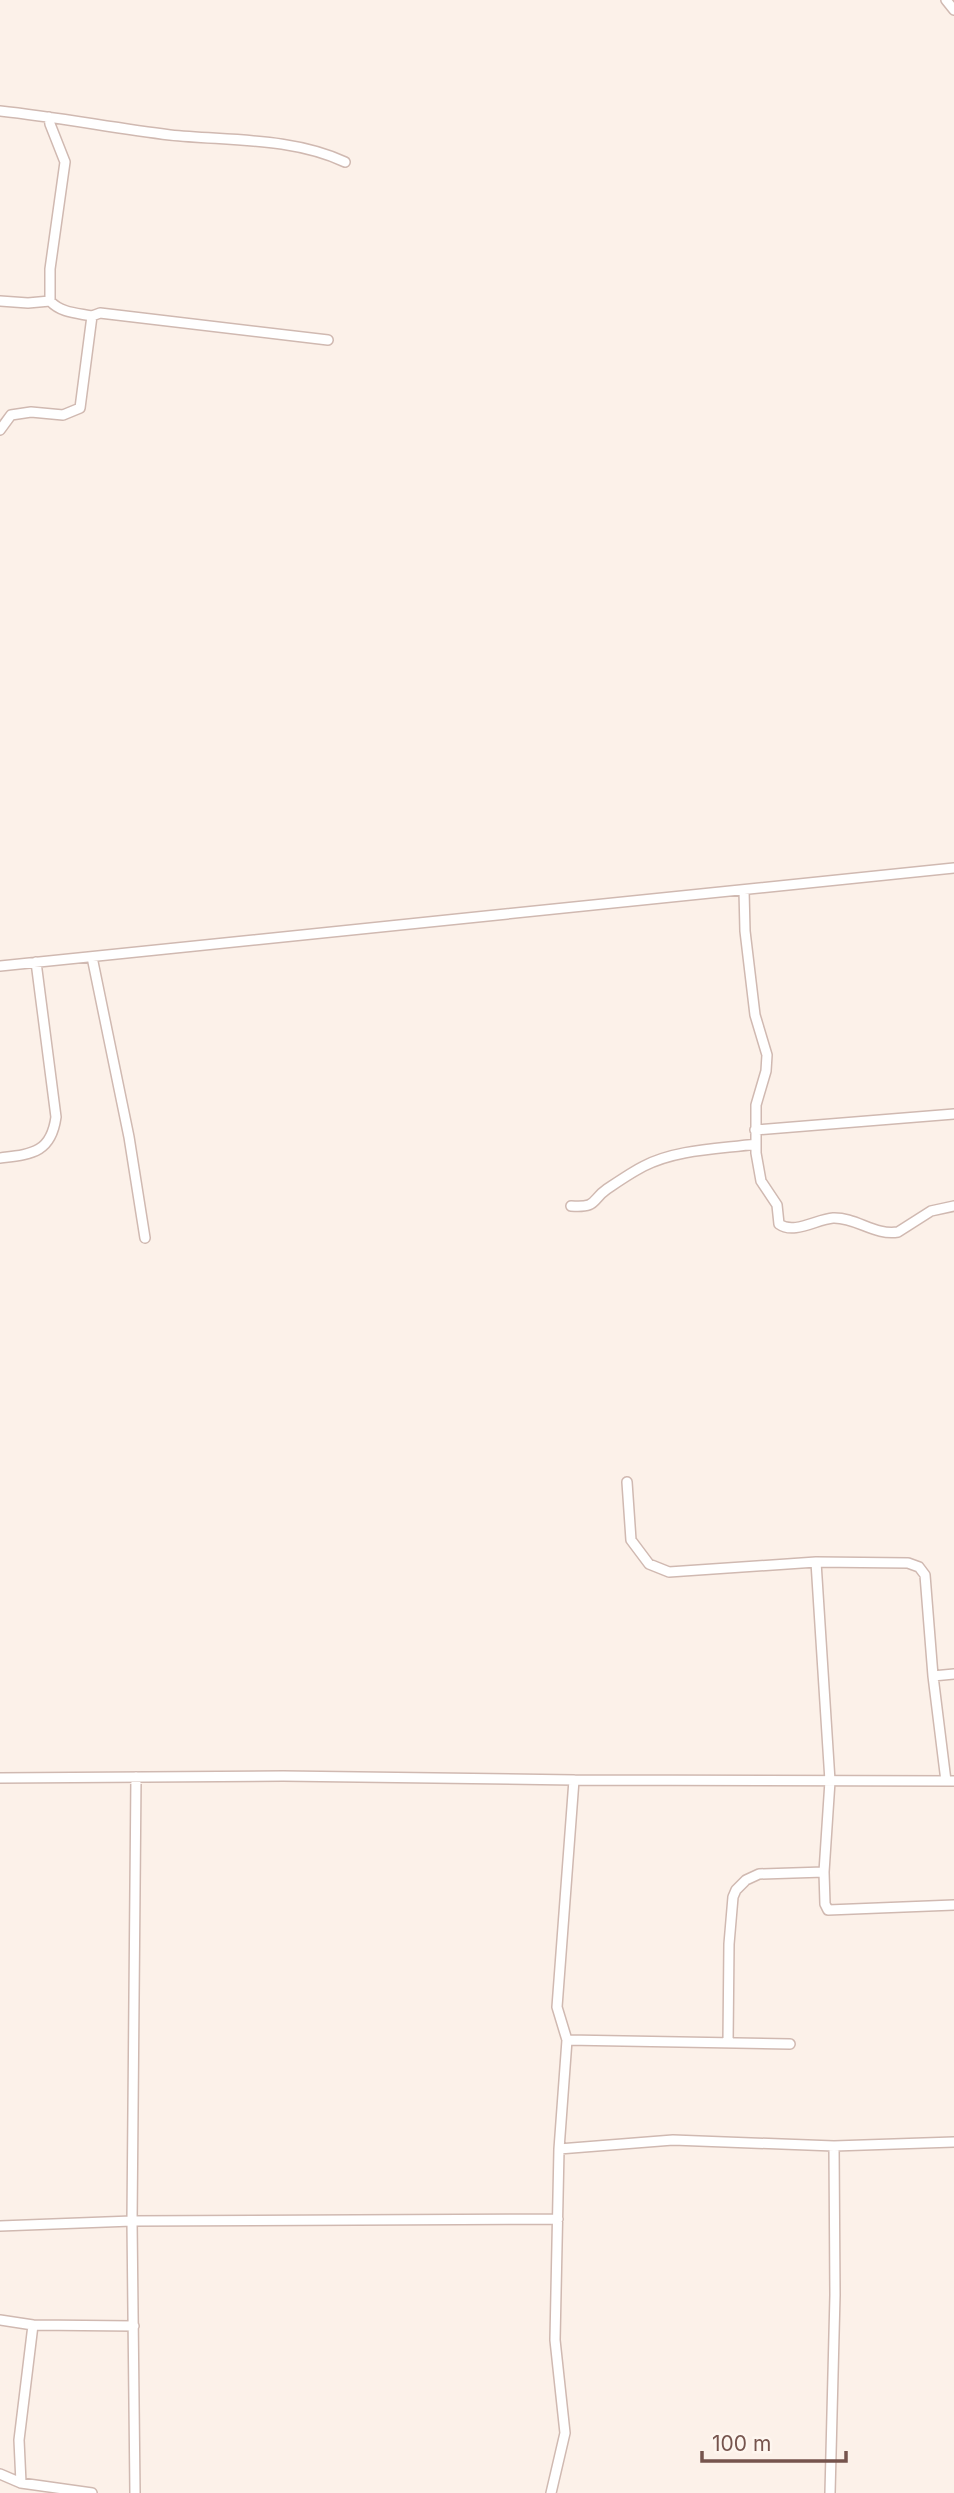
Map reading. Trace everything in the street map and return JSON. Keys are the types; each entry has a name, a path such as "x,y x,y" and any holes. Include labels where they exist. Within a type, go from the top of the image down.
{"street":[{"path":"946,0 954,10"},
{"path":"0,111 171,135 299,148 325,153 345,162"},
{"path":"49,117 65,162 50,269 50,301 56,308 92,316 115,313 328,341"},
{"path":"0,301 50,301"},
{"path":"0,430 11,415 31,412 63,415 79,408 92,316"},
{"path":"0,966 954,868"},
{"path":"744,890 745,930 755,1015 767,1055 766,1071 756,1105 756,1144 761,1181 777,1205 778,1221 782,1227 789,1228 829,1218 840,1218 892,1233 931,1211 954,1206"},
{"path":"92,957 129,1137 145,1238"},
{"path":"0,1158 40,1150 54,1133 56,1117 36,962"},
{"path":"755,1130 954,1114"},
{"path":"571,1206 584,1207 597,1201 604,1191 664,1157 756,1144"},
{"path":"0,1778 950,1781 933,1676 925,1575 919,1567 908,1563 816,1562 669,1572 649,1564 631,1540 626,1482"},
{"path":"816,1562 830,1781 824,1871 825,1904 828,1910 954,1905"},
{"path":"933,1676 954,1674"},
{"path":"135,2493 132,2221 136,1777"},
{"path":"551,2493 565,2433 555,2340 559,2149 567,2040 557,2007 574,1780"},
{"path":"728,2042 730,1916 736,1890 746,1880 759,1874 824,1871"},
{"path":"567,2040 790,2043"},
{"path":"559,2149 673,2140 834,2146 954,2142"},
{"path":"830,2493 835,2295 834,2146"},
{"path":"0,2226 132,2221 558,2219"},
{"path":"0,2320 33,2325 134,2326"},
{"path":"21,2483 19,2440 33,2325"},
{"path":"0,2474 21,2483 92,2493"}]}
